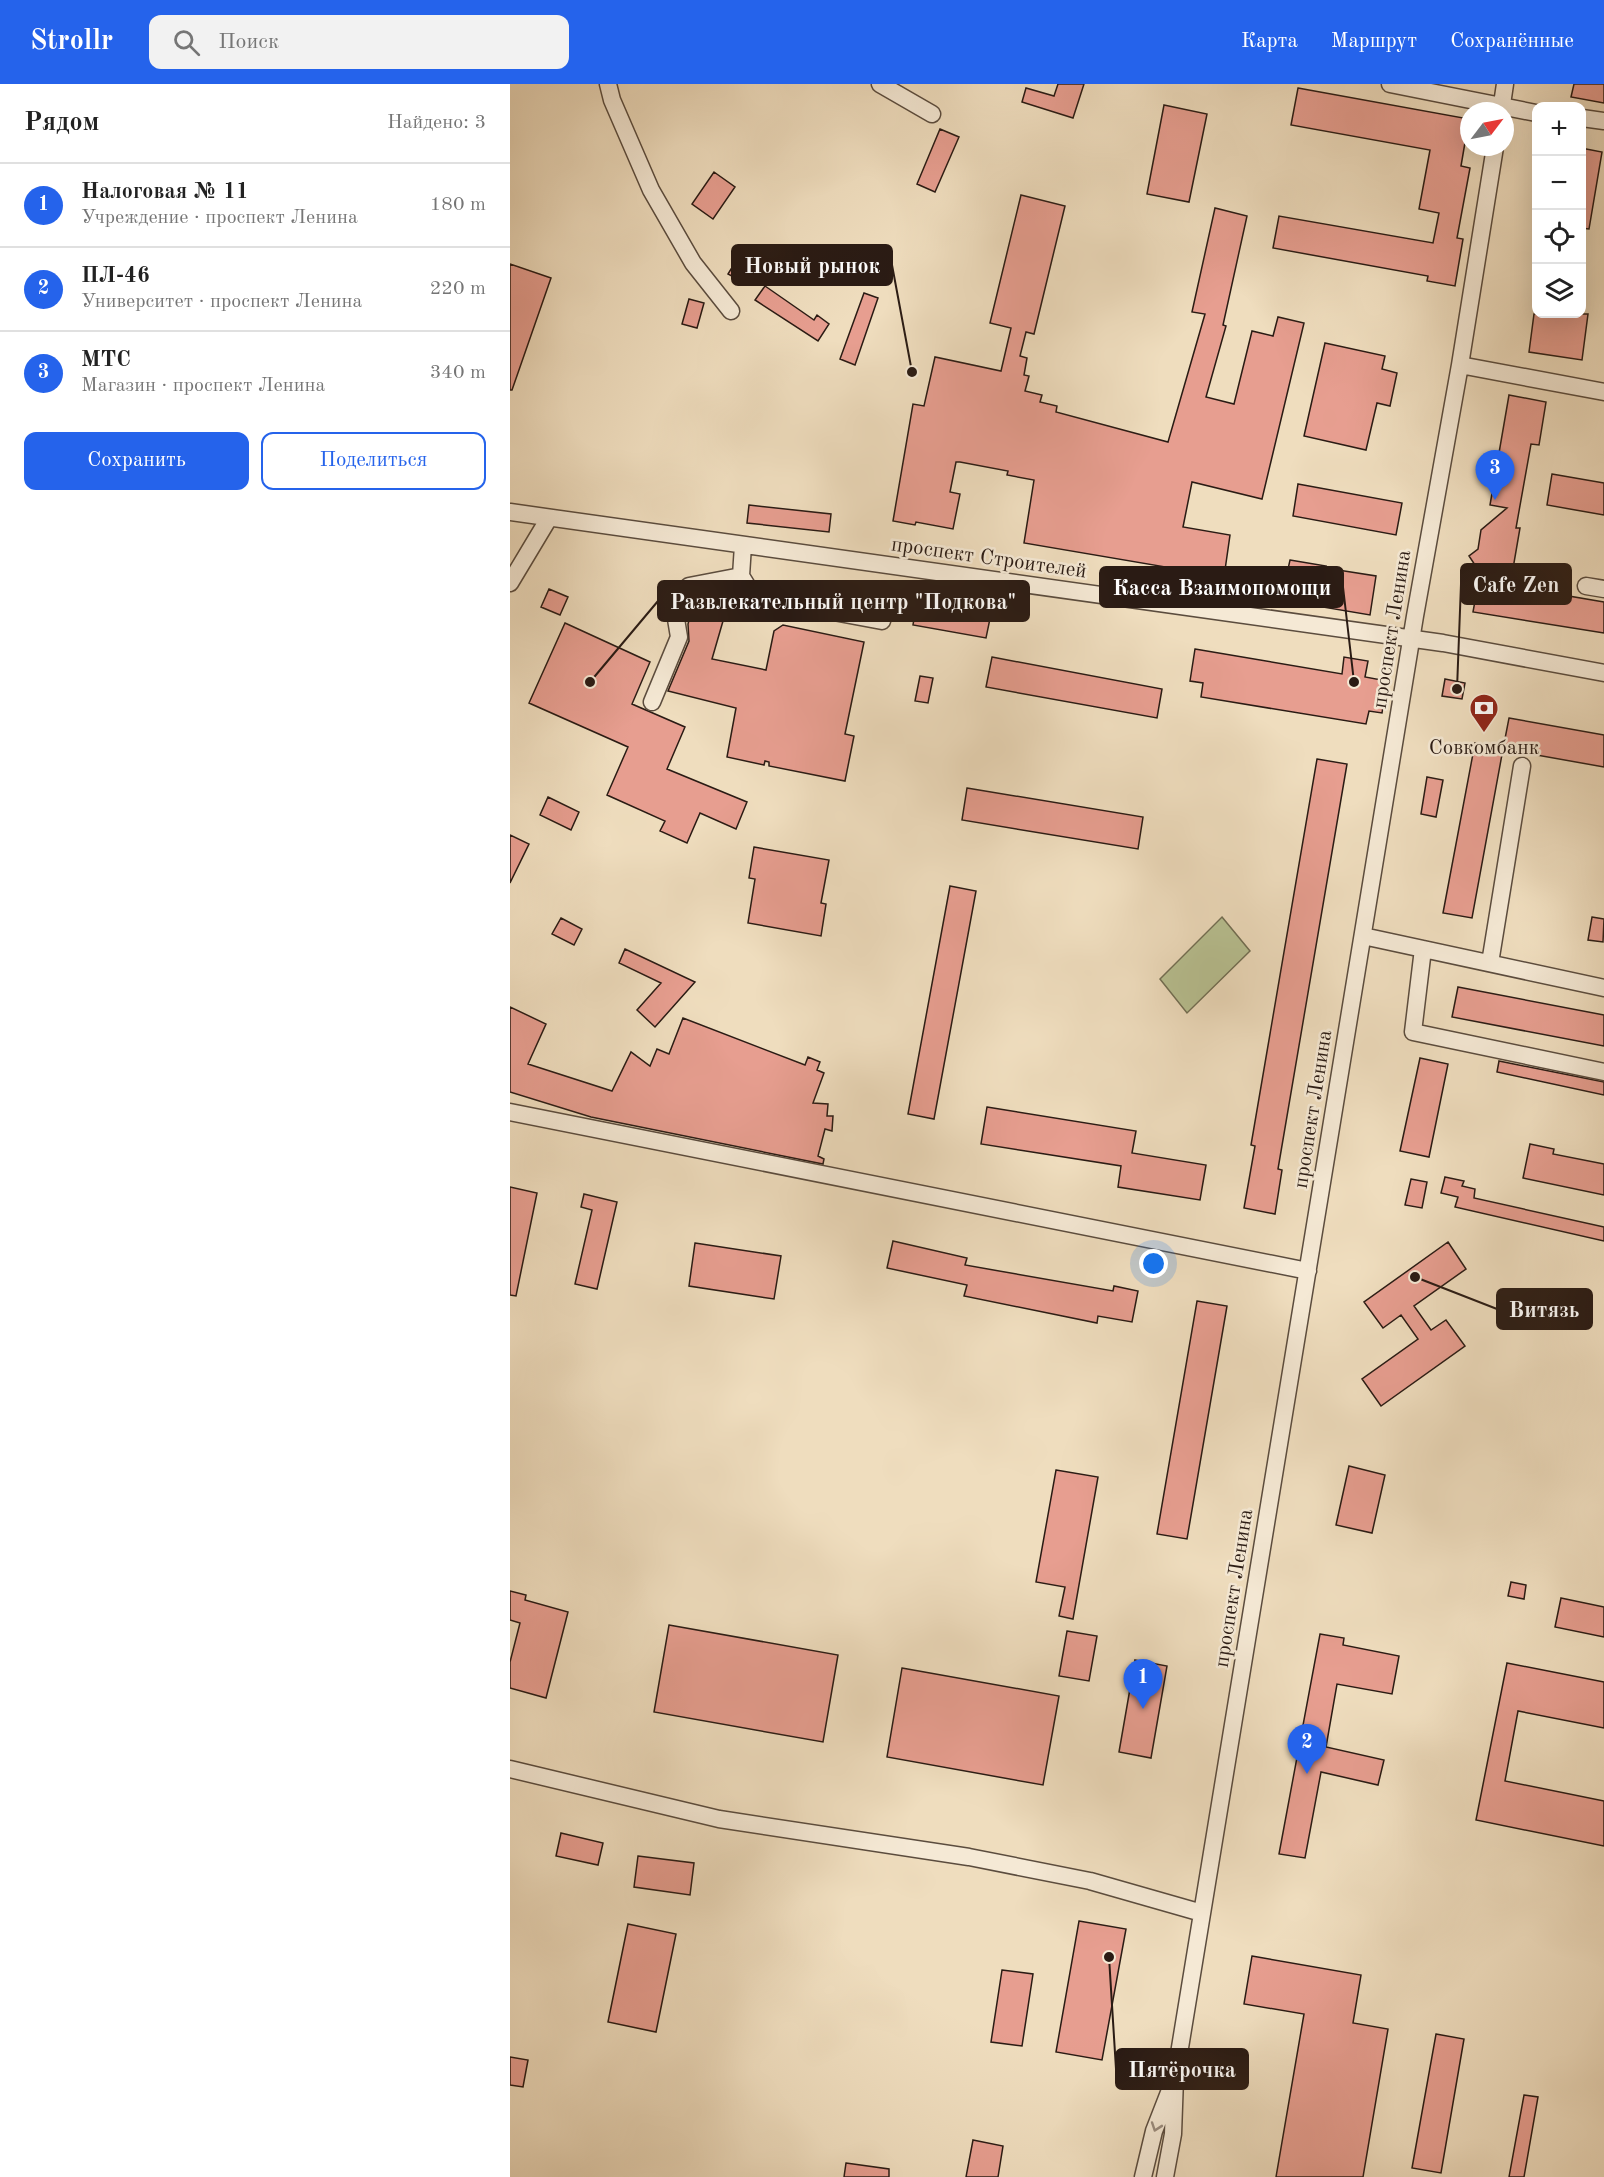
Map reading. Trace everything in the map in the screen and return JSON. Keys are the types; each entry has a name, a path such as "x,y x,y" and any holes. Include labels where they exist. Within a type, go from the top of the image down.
{"street":[{"path":"608,84 612,100 651,190 693,263 731,311"},
{"path":"880,84 932,114"},
{"path":"1390,84 1436,89 1478,102"},
{"path":"1502,102 1505,84"},
{"path":"1514,110 1532,113"},
{"path":"1586,118 1604,120"},
{"name":"проспект Ленина","path":"1165,2177 1173,2134 1174,2078 1494,156"},
{"path":"1460,365 1604,392"},
{"name":"проспект Строителей","path":"510,512 1412,639 1604,673"},
{"path":"510,583 549,518"},
{"path":"743,545 741,576 749,589 780,602 882,621"},
{"path":"651,702 679,637 675,613 676,598 689,586 741,576"},
{"path":"1586,586 1604,589"},
{"path":"1490,963 1522,766"},
{"path":"1363,936 1604,988"},
{"path":"1423,949 1413,1032 1604,1072"},
{"path":"510,1112 1308,1271"},
{"path":"510,1769 720,1819 969,1857 1090,1881 1202,1913"},
{"name":"проспект Ленина","path":"1143,2177 1154,2130 1174,2078"}],"green space":[{"path":"1222,917 1250,951 1187,1013 1160,979"}],"building":[{"path":"1058,84 1084,84 1073,118 1022,102 1026,88 1054,96"},
{"path":"1574,84 1604,84 1604,103 1571,97"},
{"path":"1298,88 1460,117 1460,156 1463,156 1461,166 1470,168 1457,238 1463,239 1455,286 1427,281 1428,276 1273,248 1279,216 1433,243 1439,213 1419,209 1430,150 1291,125"},
{"path":"1164,105 1207,114 1189,202 1147,194"},
{"path":"940,129 959,137 935,192 917,184"},
{"path":"1586,149 1602,152 1589,229 1586,229"},
{"path":"714,172 735,187 713,219 692,204"},
{"path":"1021,195 1065,206 1034,334 1026,332 1020,356 1027,358 1024,375 1029,376 1025,391 1042,395 1040,402 1057,406 1056,412 1168,442 1205,314 1192,312 1215,208 1247,216 1223,325 1226,326 1206,397 1234,404 1252,331 1273,336 1278,317 1304,323 1262,499 1192,482 1183,527 1230,535 1224,577 1024,543 1034,480 1007,475 1008,471 960,462 956,462 950,492 960,494 953,529 916,522 915,525 893,521 913,404 924,406 935,357 1001,371 1011,328 990,323"},
{"path":"736,261 746,267 739,280 728,274"},
{"path":"510,264 551,278 512,390 510,390"},
{"path":"765,286 814,320 817,315 829,324 818,341 755,300"},
{"path":"864,293 878,298 855,365 840,359"},
{"path":"689,299 704,303 697,328 682,324"},
{"path":"1588,314 1582,360 1529,352 1533,318 1586,318"},
{"path":"1325,343 1385,356 1382,369 1397,373 1390,406 1377,403 1366,450 1304,436"},
{"path":"1509,395 1546,402 1539,445 1531,444 1516,528 1520,528 1510,586 1604,602 1604,633 1473,612 1475,601 1470,594 1475,565 1469,556 1478,549 1481,530 1507,508 1490,505"},
{"path":"1552,474 1604,483 1604,515 1547,505"},
{"path":"1298,484 1402,503 1396,535 1293,516"},
{"path":"749,505 831,514 829,532 747,523"},
{"path":"1290,560 1376,576 1370,615 1281,600"},
{"path":"549,589 568,597 560,615 541,607"},
{"path":"918,595 992,609 986,638 913,625"},
{"path":"693,605 718,612 723,621 712,659 766,670 774,631 783,625 864,642 845,734 854,736 845,781 769,766 769,762 765,761 764,765 727,757 736,708 668,691 689,641 688,624"},
{"path":"565,623 650,662 632,704 685,727 667,769 747,802 736,829 700,813 687,843 660,831 665,821 607,795 628,747 529,703"},
{"path":"1195,649 1342,674 1344,657 1368,661 1365,677 1387,681 1382,713 1369,711 1366,724 1201,697 1203,683 1190,681"},
{"path":"992,657 1162,689 1157,718 986,687"},
{"path":"920,676 933,678 928,703 915,701"},
{"path":"1445,679 1465,683 1462,699 1442,696"},
{"path":"1509,718 1604,735 1604,767 1503,749"},
{"path":"1475,743 1503,749 1472,918 1443,913"},
{"path":"1317,759 1347,764 1278,1169 1282,1170 1275,1214 1244,1208 1255,1146 1251,1145"},
{"path":"1427,777 1443,780 1436,817 1421,814"},
{"path":"967,788 1143,817 1138,849 962,820"},
{"path":"548,797 579,812 571,830 540,815"},
{"path":"510,835 529,844 510,883"},
{"path":"754,847 829,860 821,903 826,904 821,936 748,923 755,879 749,878"},
{"path":"950,886 976,891 934,1119 908,1114"},
{"path":"1592,917 1604,919 1603,942 1588,940"},
{"path":"561,918 582,929 574,945 552,934"},
{"path":"625,949 695,982 655,1027 637,1010 661,983 619,963"},
{"path":"1458,987 1604,1015 1604,1046 1452,1017"},
{"path":"510,1007 546,1024 528,1064 612,1091 631,1052 650,1066 657,1049 669,1054 683,1018 805,1065 808,1057 820,1062 817,1070 824,1073 813,1103 828,1104 827,1116 833,1116 832,1131 825,1129 818,1156 824,1159 823,1164 591,1117 510,1092"},
{"path":"1420,1058 1448,1064 1429,1157 1400,1151"},
{"path":"1499,1061 1604,1082 1604,1095 1497,1072"},
{"path":"987,1107 1136,1131 1132,1153 1206,1165 1200,1200 1118,1187 1121,1166 981,1144"},
{"path":"1530,1144 1554,1149 1553,1154 1604,1164 1604,1195 1523,1178"},
{"path":"1445,1177 1464,1181 1462,1186 1475,1189 1474,1198 1604,1227 1604,1241 1455,1207 1458,1197 1441,1193"},
{"path":"1411,1179 1427,1182 1422,1208 1405,1205"},
{"path":"510,1187 537,1193 516,1296 510,1295"},
{"path":"584,1194 617,1202 597,1289 575,1284 592,1210 581,1207"},
{"path":"893,1241 967,1258 965,1265 1113,1291 1114,1286 1138,1291 1132,1322 1098,1316 1097,1323 964,1296 967,1285 887,1268"},
{"path":"1448,1242 1466,1269 1414,1306 1431,1330 1446,1320 1465,1346 1381,1406 1362,1379 1418,1339 1401,1315 1383,1328 1364,1302"},
{"path":"695,1243 781,1256 774,1299 689,1286"},
{"path":"1197,1301 1227,1306 1187,1539 1157,1534"},
{"path":"1349,1466 1385,1475 1372,1533 1336,1525"},
{"path":"1056,1470 1098,1477 1073,1619 1059,1616 1065,1587 1036,1582"},
{"path":"1511,1582 1526,1585 1524,1599 1508,1596"},
{"path":"510,1591 526,1595 525,1600 568,1612 546,1698 510,1688 510,1662 520,1623 510,1620"},
{"path":"1561,1598 1604,1607 1604,1637 1555,1627"},
{"path":"669,1625 838,1655 823,1742 654,1712"},
{"path":"1067,1631 1097,1636 1089,1681 1059,1676"},
{"path":"1320,1634 1344,1638 1343,1645 1399,1656 1392,1694 1337,1684 1326,1747 1384,1760 1378,1785 1321,1772 1305,1858 1279,1854"},
{"path":"1135,1660 1167,1666 1151,1758 1119,1752"},
{"path":"1507,1663 1604,1682 1604,1728 1518,1711 1505,1781 1604,1801 1604,1846 1476,1820"},
{"path":"902,1668 1059,1696 1043,1785 887,1757"},
{"path":"561,1833 603,1843 598,1865 556,1856"},
{"path":"638,1856 694,1863 690,1895 634,1887"},
{"path":"1079,1921 1126,1929 1102,2060 1056,2052"},
{"path":"628,1924 676,1934 656,2032 608,2022"},
{"path":"1252,1956 1361,1975 1353,2023 1388,2029 1363,2177 1276,2177 1304,2014 1244,2004"},
{"path":"1002,1970 1033,1974 1022,2046 991,2042"},
{"path":"1436,2034 1464,2039 1441,2173 1412,2168"},
{"path":"510,2057 528,2060 523,2087 510,2085"},
{"path":"1524,2095 1538,2097 1524,2177 1509,2177"},
{"path":"973,2140 1003,2146 998,2177 966,2177"},
{"path":"846,2163 889,2169 889,2177 844,2177"}],"place":[{"name":"Новый рынок","path":"912,372"},
{"name":"МТС","path":"1495,500"},
{"name":"Развлекательный центр \"Подкова\"","path":"590,682"},
{"name":"Касса Взаимопомощи","path":"1354,682"},
{"name":"Cafe Zen","path":"1457,689"},
{"name":"Совкомбанк","path":"1484,734"},
{"name":"Витязь","path":"1415,1277"},
{"name":"Налоговая № 11","path":"1143,1709"},
{"name":"ПЛ-46","path":"1307,1774"},
{"name":"Пятёрочка","path":"1109,1957"}]}
